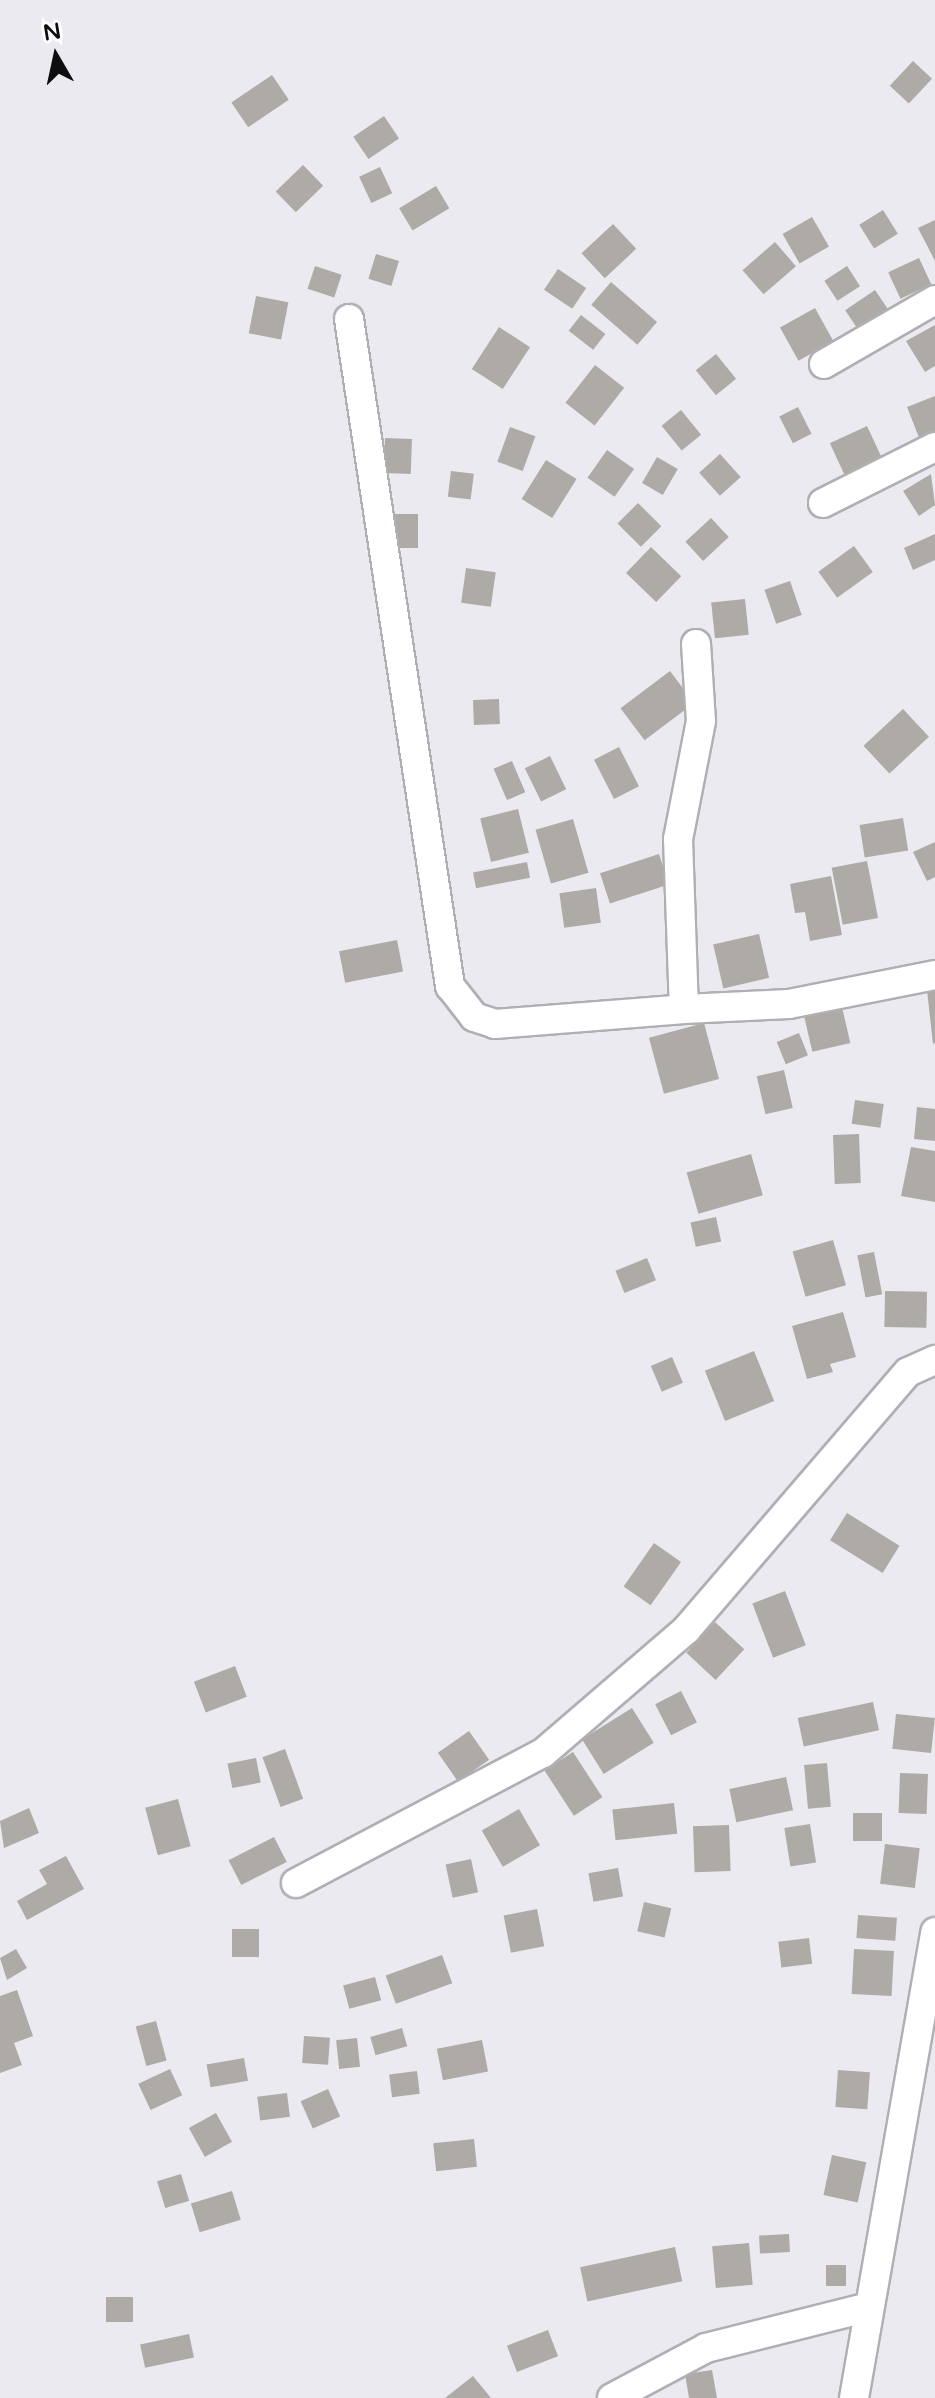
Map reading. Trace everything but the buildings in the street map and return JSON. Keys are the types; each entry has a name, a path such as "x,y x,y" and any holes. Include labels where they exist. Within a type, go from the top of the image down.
{"street":[{"path":"824,364 935,300"},
{"path":"349,319 450,986 474,1017 495,1024 789,1004 935,975"},
{"path":"823,503 935,447"},
{"path":"684,1009 678,839 701,721 696,644"},
{"path":"296,1883 543,1753 686,1630 908,1372 935,1360"},
{"path":"854,2398 935,1932"},
{"path":"612,2398 706,2348 869,2307"}]}
